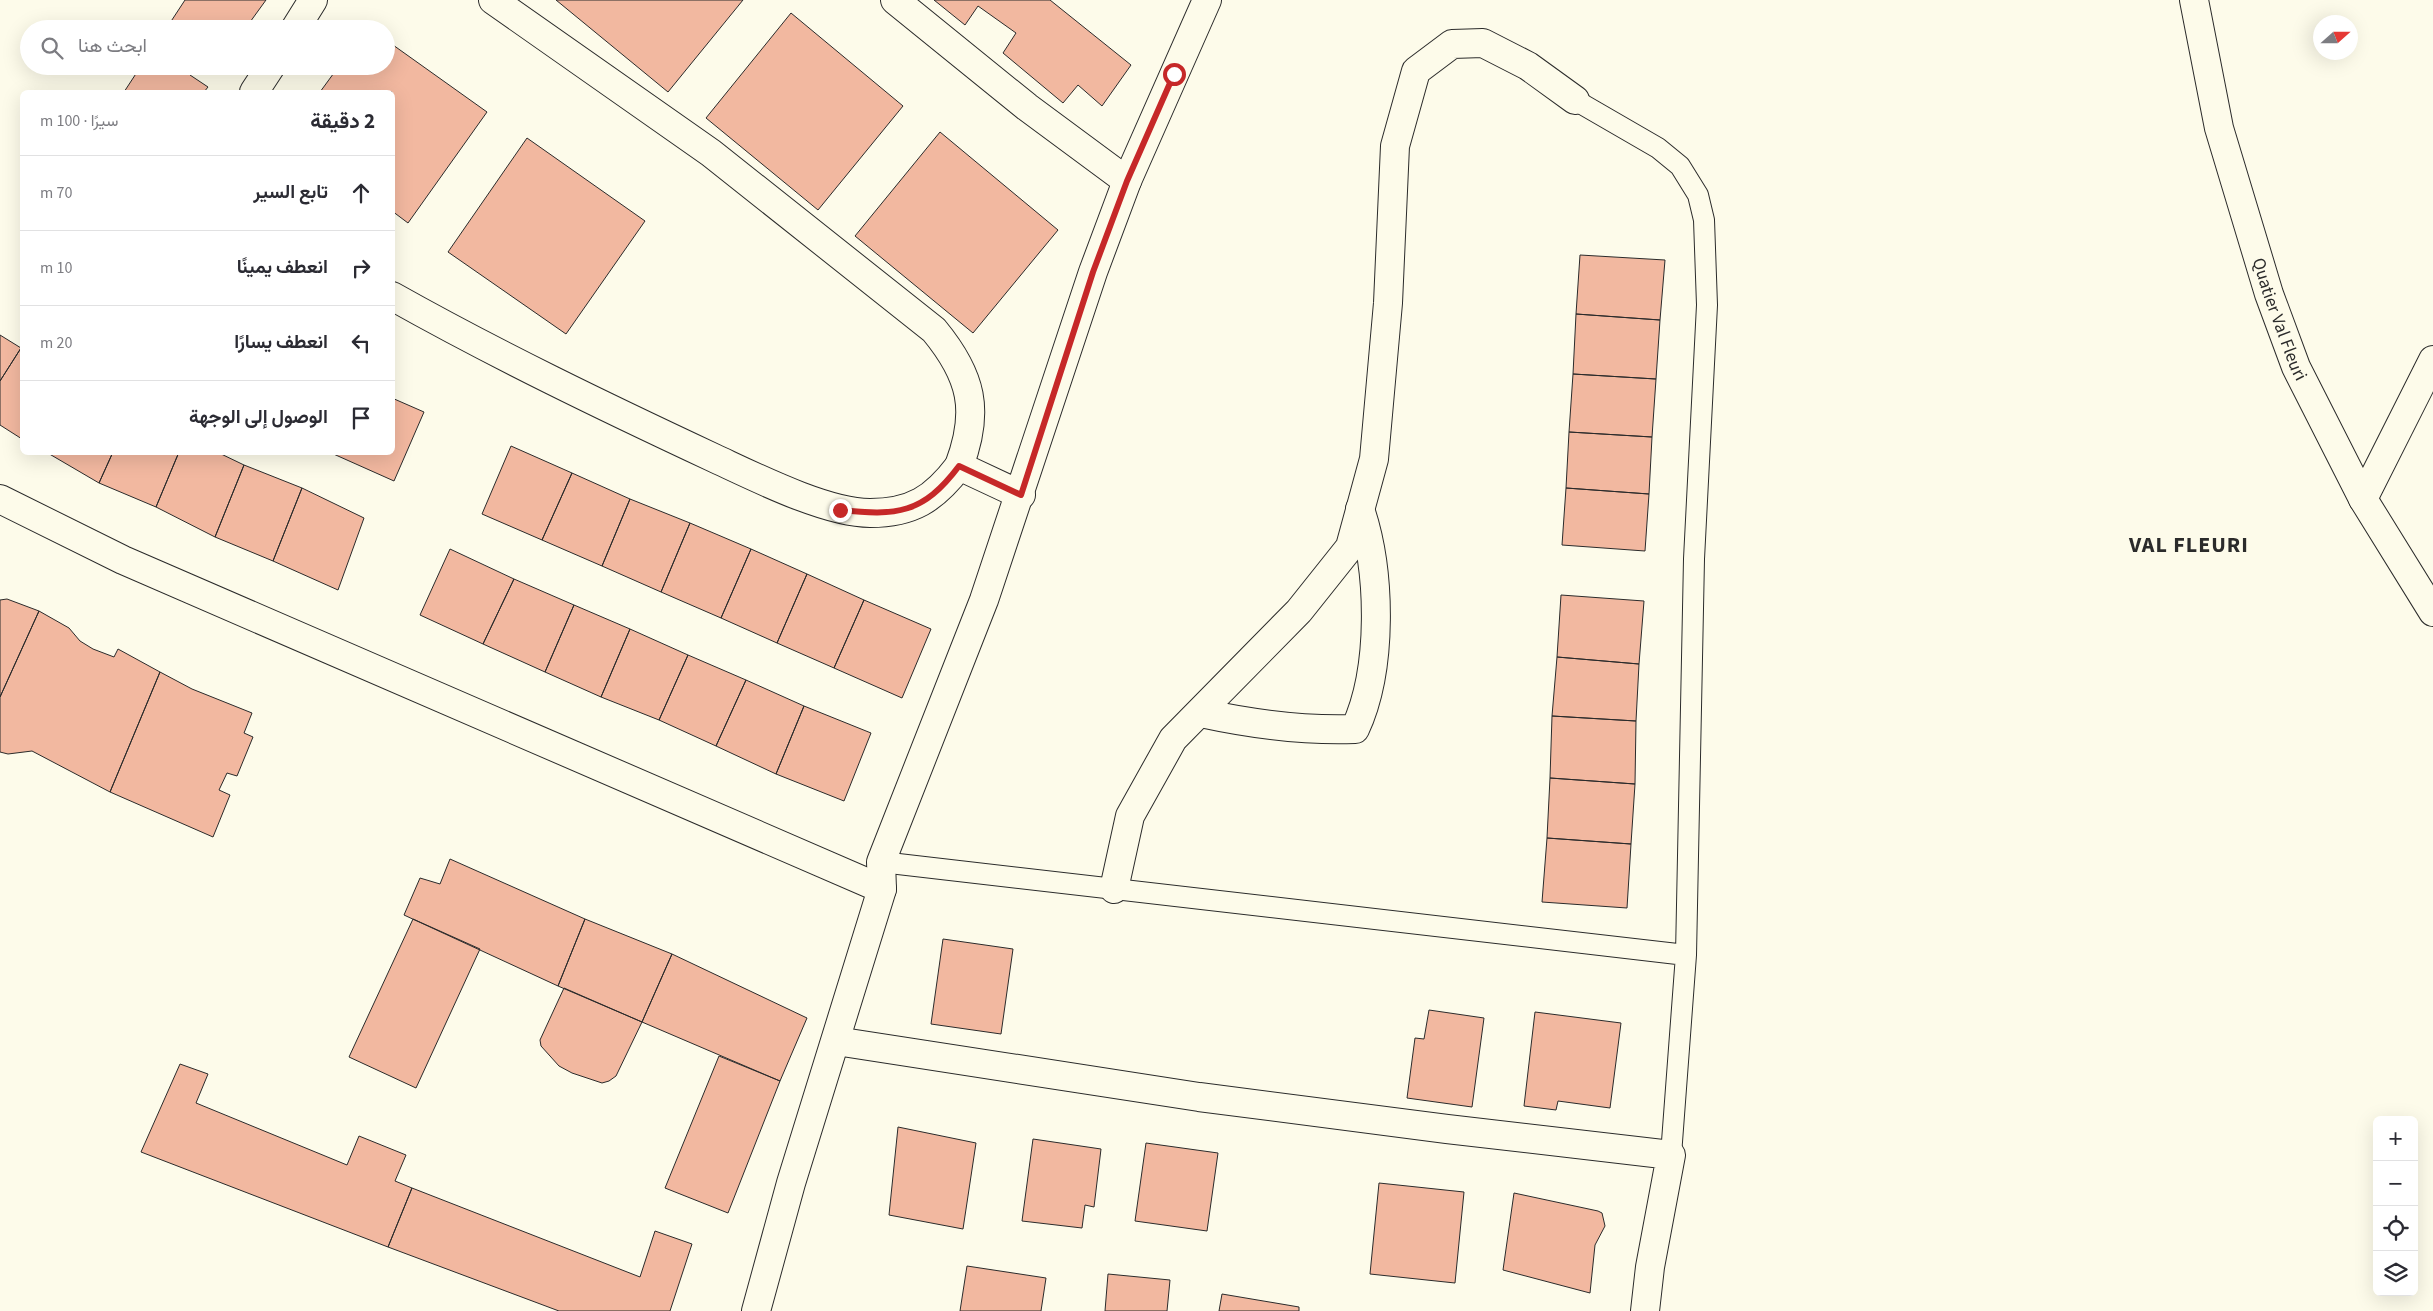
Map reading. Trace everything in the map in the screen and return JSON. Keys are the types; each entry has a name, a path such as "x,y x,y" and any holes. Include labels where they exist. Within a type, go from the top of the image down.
{"street":[{"path":"301,20 313,0"},
{"path":"395,298 584,398 754,476 840,510 869,513 893,512 913,508 931,497 946,483 959,466 967,446 972,424 966,383 957,361 934,330 711,153 493,0"},
{"path":"894,0 1027,107 1127,181"},
{"path":"756,1311 791,1183 882,889 882,862 984,600 1021,495 1093,272 1127,181 1207,0"},
{"name":"Quatier Val Fleuri","path":"2194,0 2219,128 2269,294 2296,367 2363,499 2433,612"},
{"path":"1114,889 1130,816 1173,739 1299,610 1350,546 1374,459 1388,303 1395,146 1416,72 1452,44 1483,42 1528,66 1575,100"},
{"path":"255,90 265,75"},
{"path":"2363,499 2433,360"},
{"path":"959,466 1021,495"},
{"path":"0,499 150,572 882,889"},
{"path":"1200,713 1242,722 1310,729 1356,729 1365,708 1375,634 1375,582 1369,536 1360,509"},
{"path":"836,1041 1199,1097 1447,1129 1671,1155 1650,1267 1645,1311"}],"lane":[{"path":"1575,100 1658,148 1680,166 1698,196 1704,220 1707,305 1694,559 1686,955 1671,1155"},
{"path":"882,862 1686,955"}],"building":[{"path":"185,0 266,0 252,20 172,20"},
{"path":"556,0 743,0 668,92"},
{"path":"934,0 1050,0 1131,65 1102,106 1078,85 1063,103 1003,53 1016,33 978,6 965,25"},
{"path":"791,13 903,106 818,210 706,118"},
{"path":"395,46 487,112 408,223 395,213 395,90 321,90 332,75 395,75"},
{"path":"135,75 190,75 208,87 206,90 125,90"},
{"path":"940,132 1058,230 973,333 855,236"},
{"path":"527,138 645,221 566,334 448,252"},
{"path":"1580,255 1665,260 1660,320 1576,314"},
{"path":"1576,314 1660,320 1656,379 1573,374"},
{"path":"0,335 20,347 20,350 0,381"},
{"path":"20,350 20,438 0,425 0,381"},
{"path":"1573,374 1656,379 1652,437 1569,432"},
{"path":"395,399 424,412 394,481 336,455 395,455"},
{"path":"1569,432 1652,437 1649,494 1566,488"},
{"path":"511,446 572,473 542,540 482,514"},
{"path":"51,455 112,455 99,483"},
{"path":"112,455 178,455 156,507 99,483"},
{"path":"178,455 223,455 244,465 215,537 156,507"},
{"path":"244,465 302,488 273,561 215,537"},
{"path":"572,473 630,499 602,566 542,540"},
{"path":"302,488 364,518 338,590 273,561"},
{"path":"1566,488 1649,494 1645,551 1562,545"},
{"path":"630,499 690,523 661,592 602,566"},
{"path":"690,523 751,549 721,618 661,592"},
{"path":"450,549 514,579 483,644 420,615"},
{"path":"751,549 807,574 777,643 721,618"},
{"path":"807,574 864,600 834,668 777,643"},
{"path":"514,579 574,605 545,672 483,644"},
{"path":"1561,595 1644,601 1639,664 1557,657"},
{"path":"7,599 39,611 0,697 0,600"},
{"path":"864,600 931,629 902,698 834,668"},
{"path":"574,605 630,629 601,697 545,672"},
{"path":"39,611 69,628 80,641 93,649 114,657 118,649 160,672 110,792 32,751 8,754 0,752 0,697"},
{"path":"630,629 688,655 659,720 601,697"},
{"path":"688,655 746,680 716,746 659,720"},
{"path":"1557,657 1639,664 1636,721 1552,716"},
{"path":"160,672 192,689 252,713 244,733 253,737 237,776 227,773 219,790 230,795 213,837 110,792"},
{"path":"746,680 804,706 776,774 716,746"},
{"path":"804,706 871,733 844,801 776,774"},
{"path":"1552,716 1636,721 1635,784 1550,778"},
{"path":"1550,778 1635,784 1631,844 1547,838"},
{"path":"1547,838 1631,844 1627,908 1542,902"},
{"path":"450,859 585,919 558,986 404,915 420,878 440,884"},
{"path":"413,919 480,949 416,1088 349,1057"},
{"path":"585,919 672,954 642,1022 558,986"},
{"path":"943,939 1013,949 1001,1034 931,1024"},
{"path":"672,954 807,1018 780,1081 642,1022"},
{"path":"564,988 642,1022 616,1076 609,1081 602,1083 572,1073 559,1066 541,1046 540,1040"},
{"path":"1429,1010 1484,1018 1472,1107 1407,1098 1415,1038 1424,1039"},
{"path":"1535,1012 1621,1023 1610,1108 1558,1101 1556,1110 1524,1106"},
{"path":"719,1056 780,1081 728,1213 665,1188"},
{"path":"180,1064 208,1074 196,1103 347,1165 359,1136 406,1155 395,1181 412,1188 388,1247 141,1152"},
{"path":"898,1127 976,1143 963,1229 889,1215"},
{"path":"1033,1139 1101,1149 1094,1207 1085,1205 1082,1228 1022,1221"},
{"path":"1146,1143 1218,1153 1207,1231 1135,1221"},
{"path":"1379,1183 1464,1192 1455,1283 1370,1274"},
{"path":"412,1188 640,1277 655,1231 692,1244 670,1311 559,1311 388,1247"},
{"path":"1514,1193 1602,1213 1605,1226 1595,1245 1590,1293 1503,1270"},
{"path":"967,1266 1046,1278 1041,1311 960,1311"},
{"path":"1108,1274 1170,1280 1167,1311 1105,1311"},
{"path":"1222,1294 1299,1307 1299,1311 1219,1311"}],"district":[{"name":"VAL FLEURI","path":"2189,544"}],"route":[{"path":"840,510 869,513 893,512 913,508 931,497 946,483 959,466 1021,495 1093,272 1127,181 1174,74"}]}
